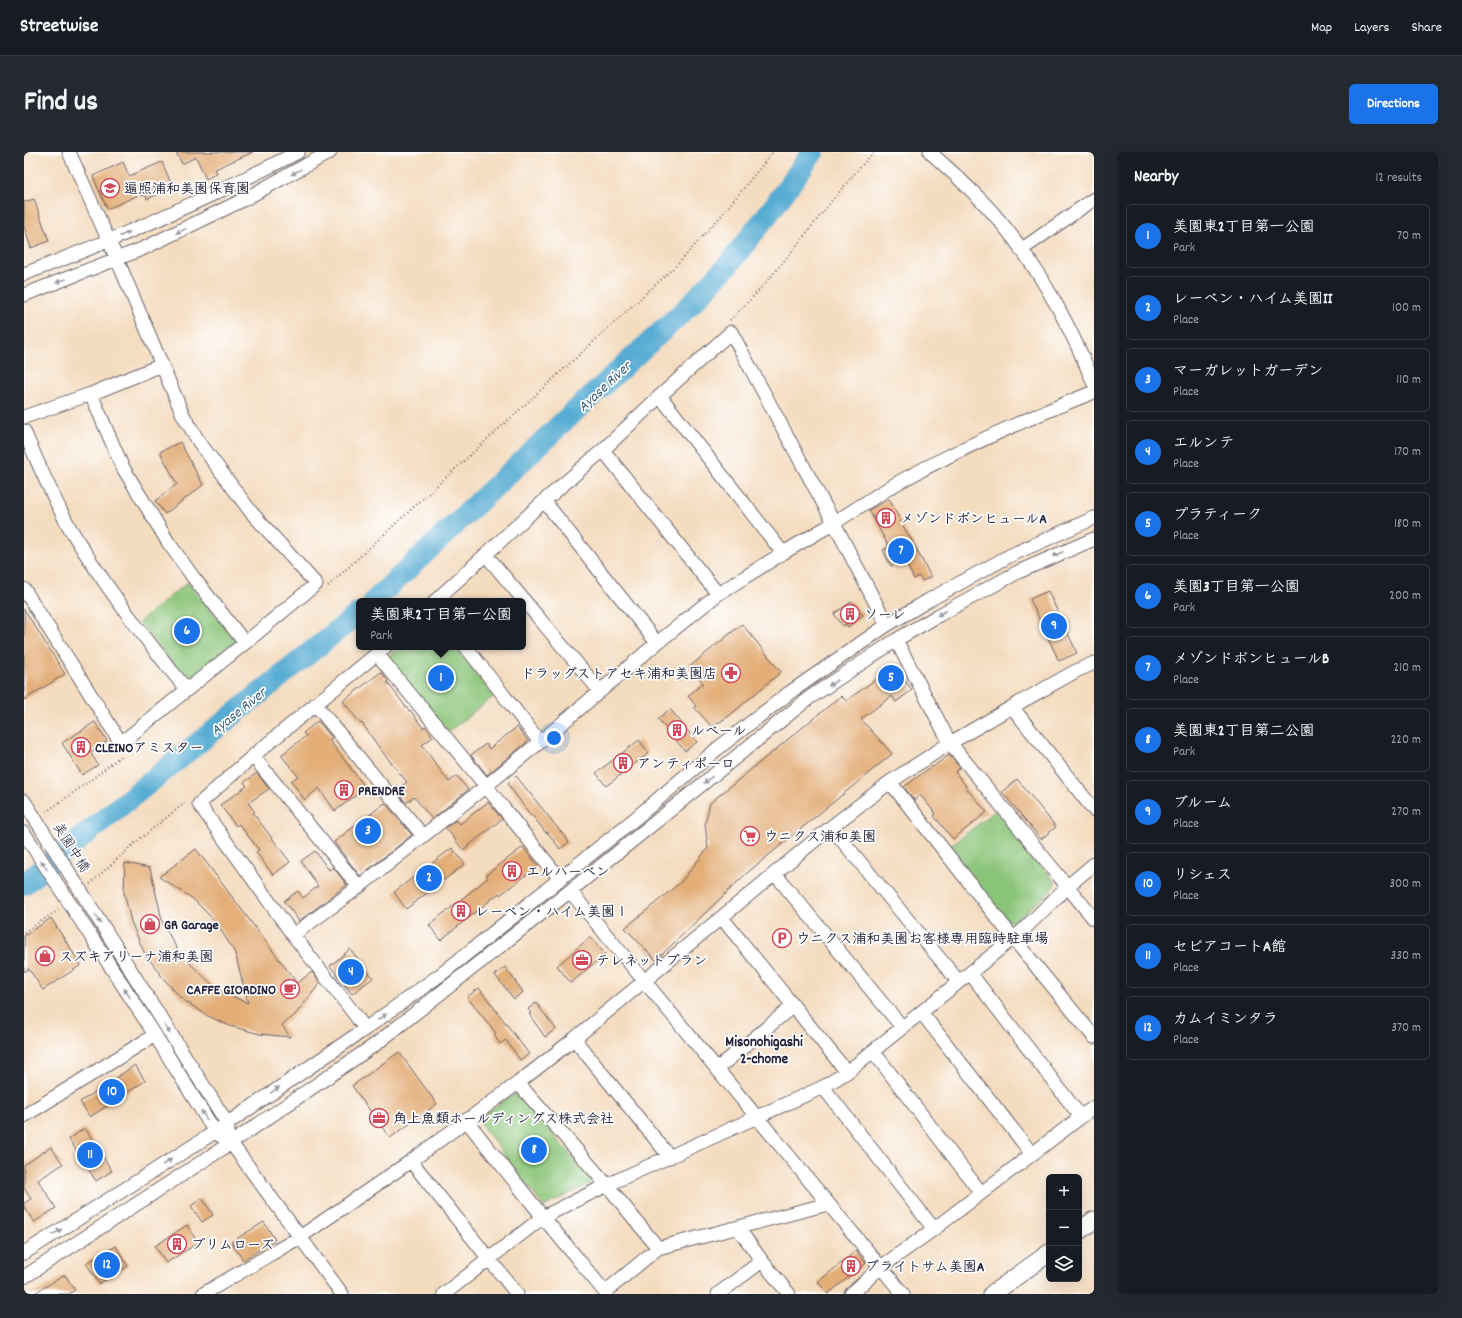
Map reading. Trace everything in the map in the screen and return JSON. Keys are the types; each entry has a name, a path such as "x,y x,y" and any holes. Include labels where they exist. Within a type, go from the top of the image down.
{"main road":[{"path":"1082,1229 1094,1220"},
{"path":"992,1294 1046,1255"}],"street":[{"path":"24,589 121,743 316,584 251,512 199,442 183,415 117,259 69,152"},
{"path":"24,274 158,220 237,184 298,152"},
{"path":"24,295 142,249 243,200 330,152"},
{"path":"930,152 981,200 1021,250 1039,276 1068,327 1094,384"},
{"path":"1021,250 1094,199"},
{"path":"438,598 544,501 603,450 731,332 887,625"},
{"path":"24,417 91,394 162,365"},
{"path":"293,935 359,888 540,742 600,690 718,594 900,482 948,456 1035,415 1094,392"},
{"path":"91,394 122,466 168,542 193,577 245,643"},
{"path":"660,396 783,553"},
{"path":"24,431 46,481 71,529 99,575 134,625 187,690"},
{"path":"603,450 718,594"},
{"path":"544,501 657,643"},
{"path":"24,1253 215,1132 365,1029 444,972 638,817 717,749 789,693 887,625 929,600 1005,559 1094,518"},
{"path":"24,1277 231,1143 376,1044 570,891 809,698 896,640 939,615 1018,572 1094,539"},
{"path":"486,555 522,598"},
{"path":"526,602 600,690"},
{"path":"896,640 950,742 1094,919"},
{"path":"365,1029 293,935 199,804 253,756 381,650 486,786 560,878"},
{"path":"468,650 540,742"},
{"path":"203,1294 223,1289 411,1161 518,1083 722,918 831,827 890,782 950,742 1012,706 1076,671 1094,663"},
{"path":"315,704 423,836"},
{"path":"1012,706 1094,810"},
{"path":"253,756 359,888"},
{"path":"890,782 1013,938 1094,1036"},
{"name":"美園中橋","path":"24,801 41,819 77,886 226,1123 231,1143"},
{"path":"831,827 959,982"},
{"path":"24,833 63,902 155,1035 215,1132 231,1143 342,1294"},
{"path":"444,1294 543,1218 607,1185 823,1087 847,1072 1013,938 1068,886 1094,864"},
{"path":"775,874 902,1027"},
{"path":"570,891 718,1068 757,1118 903,1294"},
{"path":"722,918 847,1072"},
{"path":"970,973 1081,1117"},
{"path":"718,1068 793,1006"},
{"path":"921,1012 1032,1154"},
{"path":"24,1116 155,1035"},
{"path":"574,1039 670,1157"},
{"path":"873,1051 981,1193"},
{"path":"518,1083 607,1185 658,1248"},
{"path":"823,1087 934,1229"},
{"path":"850,1294 881,1267 934,1229 1094,1107"},
{"path":"466,1120 543,1218 606,1293 658,1248 828,1204"},
{"path":"411,1161 517,1294"},
{"path":"738,1228 789,1294"},
{"path":"718,1294 762,1261"}],"path":[{"path":"326,588 680,263 717,222 774,152"},
{"path":"41,819 124,754"},
{"path":"24,932 63,902"}],"green space":[{"path":"188,582 235,640 235,646 192,680 186,680 139,622"},
{"path":"395,650 457,650 494,696 448,732 388,661 390,655"},
{"path":"996,810 1055,882 1053,889 1014,922 1008,921 949,847"},
{"path":"516,1093 594,1181 544,1207 477,1119"}],"building":[{"path":"176,152 253,152 215,169 217,173 206,179 196,157 182,164"},
{"path":"123,162 129,176 162,162 171,183 161,187 164,192 147,199 146,195 142,196 141,194 107,209 93,176"},
{"path":"34,199 49,241 31,248 24,227 24,202"},
{"path":"180,442 203,485 165,514 155,501 177,484 160,452"},
{"path":"889,499 931,577 922,581 919,576 914,579 904,559 891,566 883,550 889,547 869,510"},
{"path":"1048,591 1077,653 1059,661 1030,599"},
{"name":"ソーレ","path":"852,601 863,615 848,627 846,624 843,626 834,614"},
{"path":"24,609 65,674 24,700"},
{"path":"742,624 781,672 729,716 712,727 694,707 696,706 688,696 703,683 689,667"},
{"name":"ウニクス浦和美園","path":"894,666 912,690 896,702 892,696 861,719 892,754 747,873 656,960 625,928 681,882 708,848 705,824 710,803 841,696 846,701"},
{"path":"381,672 409,711 410,710 423,728 425,726 433,737 422,745 449,782 457,776 468,790 432,819 414,797 406,803 398,793 401,790 399,788 407,782 380,749 362,723 361,724 343,701"},
{"name":"ルベール","path":"670,709 697,742 685,751 658,719"},
{"path":"318,721 332,738 329,740 366,788 335,811 319,788 305,800 291,781 298,776 281,755 306,736 303,733"},
{"name":"CLEINOアミスター","path":"95,722 107,741 90,752 98,765 82,775 62,743"},
{"path":"517,727 528,741 487,775 471,755 486,744 489,749"},
{"name":"アンティポーロ","path":"639,740 649,753 606,786 596,773"},
{"path":"949,755 960,768 955,772 966,786 965,787 987,812 953,839 934,816 936,814 920,795 914,800 904,787"},
{"path":"257,773 269,789 248,803 255,812 253,813 290,862 273,875 256,852 259,850 239,824 236,826 220,805 247,786 244,782"},
{"path":"516,776 569,842 560,849 547,832 546,833 532,815 531,816 508,784"},
{"path":"1017,779 1056,827 1041,839 1002,792"},
{"path":"488,802 502,819 463,850 446,828 456,820 460,824"},
{"path":"385,803 412,835 360,876 334,842"},
{"path":"523,847 538,866 500,895 499,893 441,940 429,925 488,878 486,875"},
{"path":"452,848 465,864 406,909 394,892"},
{"path":"196,849 297,983 312,972 320,983 295,1015 282,1025 290,1037 260,1034 230,1026 208,1016 182,999 163,978 144,952 131,922 124,892 125,863 150,868 163,924 180,954 219,991 248,1003 235,953 219,927 192,898 159,877"},
{"path":"315,851 329,870 333,867 347,885 299,921 284,901 298,891 303,898 318,886 301,861"},
{"path":"51,918 81,965 43,990 29,969 24,972 24,936"},
{"path":"590,937 605,954 571,983 557,966"},
{"path":"350,949 373,978 352,994 330,966"},
{"path":"505,967 523,992 514,999 495,975"},
{"path":"479,988 529,1054 520,1060 506,1040 500,1044 494,1035 496,1033 467,997"},
{"path":"536,1003 556,1029 545,1037 529,1014 531,1013 528,1009"},
{"path":"399,1052 437,1104 390,1138 352,1086"},
{"path":"135,1065 145,1081 90,1117 80,1102"},
{"path":"85,1128 112,1171 96,1181 69,1139"},
{"path":"51,1147 63,1164 38,1180 56,1208 34,1222 24,1207 24,1203 31,1199 24,1188 24,1165"},
{"path":"202,1198 213,1215 202,1222 191,1206"},
{"path":"264,1222 275,1240 243,1260 231,1242"},
{"name":"プリムローズ","path":"187,1225 198,1243 166,1263 155,1246"},
{"path":"116,1246 128,1266 99,1284 86,1263"},
{"path":"856,1251 866,1263 828,1294 818,1282"},
{"path":"65,1275 75,1290 69,1294 33,1294"}],"waterway":[{"name":"Ayase River","path":"377,598 562,423 689,306 729,264 775,205 813,152"},
{"name":"Ayase River","path":"24,884 356,615"}],"place":[{"name":"遍照浦和美園保育園","path":"110,188"},
{"name":"メゾンドボンヒュールA","path":"886,518"},
{"name":"メゾンドボンヒュールB","path":"901,551"},
{"name":"ソーレ","path":"850,614"},
{"name":"ブルーム","path":"1054,626"},
{"name":"美園3丁目第一公園","path":"187,631"},
{"name":"ドラッグストアセキ浦和美園店","path":"731,673"},
{"name":"美園東2丁目第一公園","path":"441,678"},
{"name":"プラティーク","path":"891,678"},
{"name":"ルベール","path":"677,730"},
{"name":"CLEINOアミスター","path":"81,747"},
{"name":"アンティポーロ","path":"623,763"},
{"name":"PRENDRE","path":"344,790"},
{"name":"マーガレットガーデン","path":"368,831"},
{"name":"ウニクス浦和美園","path":"750,836"},
{"name":"エルハーベン","path":"512,871"},
{"name":"レーベン・ハイム美園II","path":"429,878"},
{"name":"レーベン・ハイム美園Ⅰ","path":"461,911"},
{"name":"GR Garage","path":"150,924"},
{"name":"ウニクス浦和美園お客様専用臨時駐車場","path":"782,938"},
{"name":"スズキアリーナ浦和美園","path":"45,956"},
{"name":"テレネットプラン","path":"582,960"},
{"name":"エルンテ","path":"351,972"},
{"name":"CAFFE GIORDINO","path":"290,989"},
{"name":"リシェス","path":"112,1092"},
{"name":"角上魚類ホールディングス株式会社","path":"379,1118"},
{"name":"美園東2丁目第二公園","path":"534,1150"},
{"name":"セピアコートA館","path":"90,1155"},
{"name":"プリムローズ","path":"177,1244"},
{"name":"カムイミンタラ","path":"107,1265"},
{"name":"ブライトサム美園A","path":"851,1266"}],"district":[{"name":"Misonohigashi 2-chome","path":"764,1050"}]}
